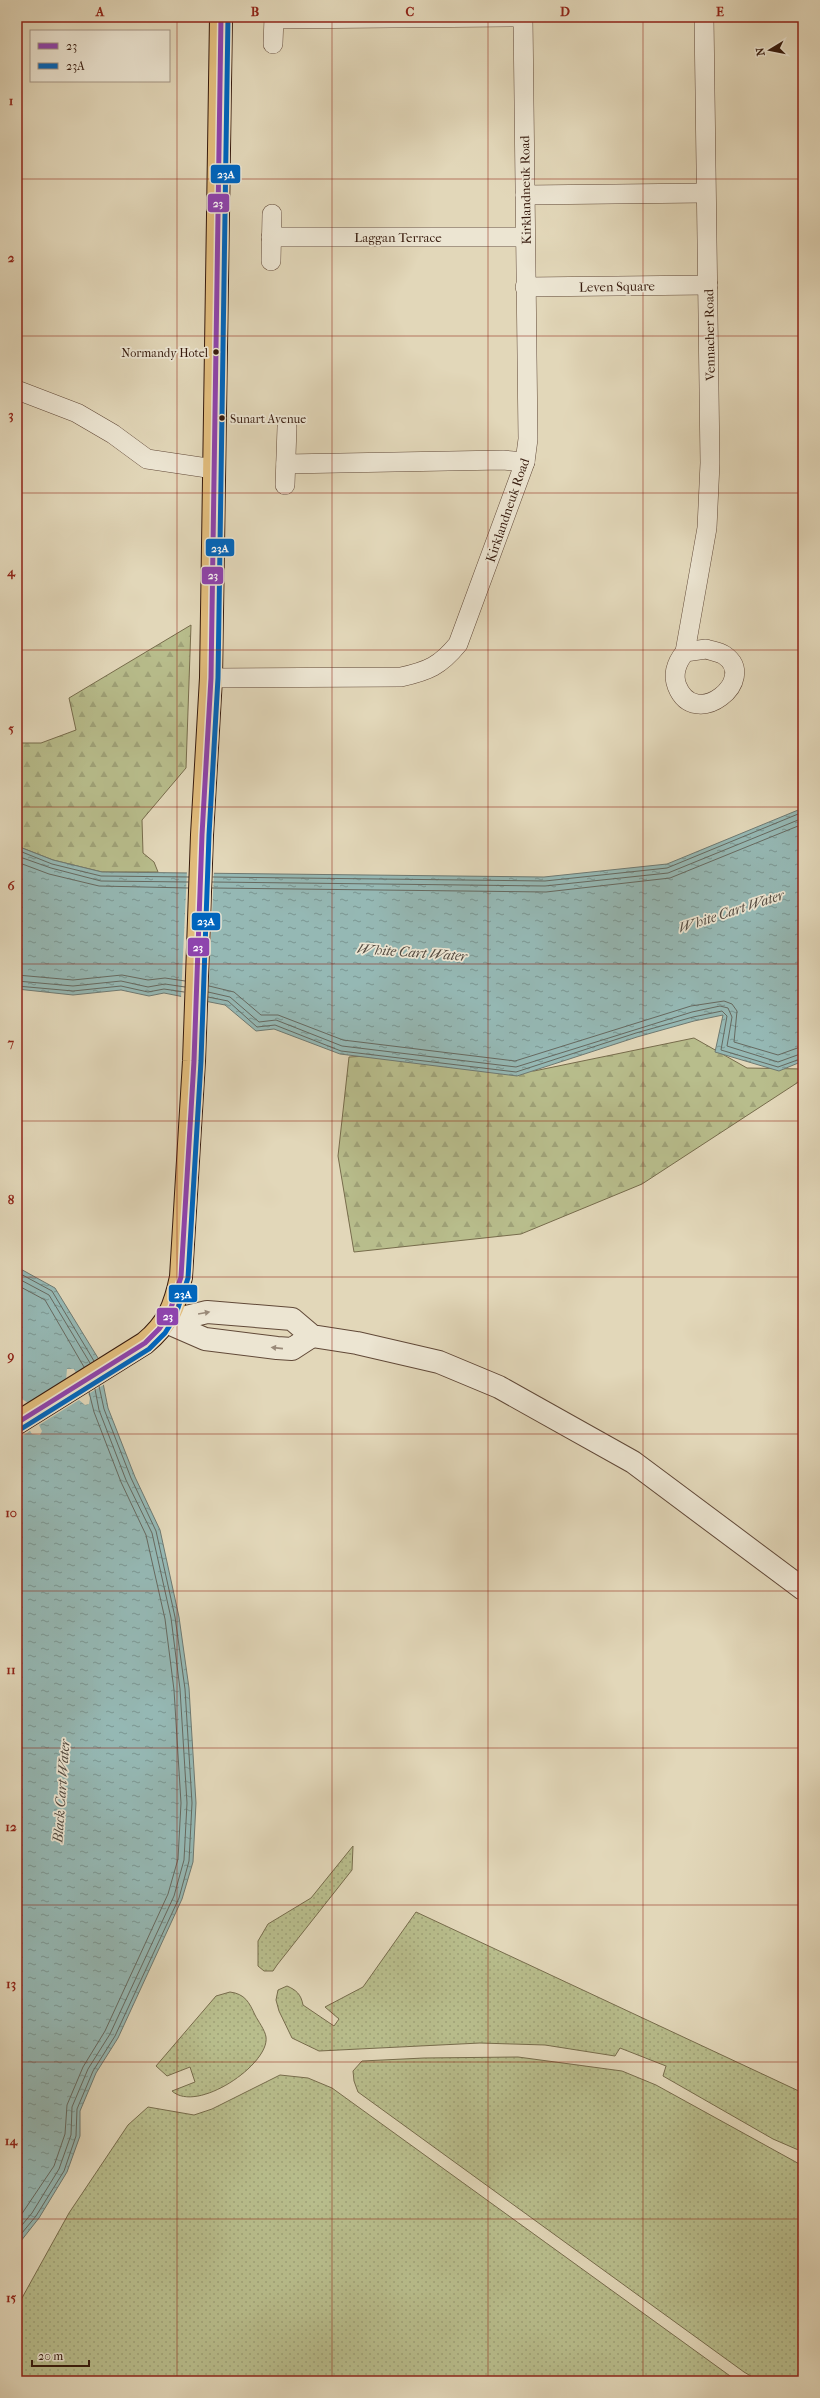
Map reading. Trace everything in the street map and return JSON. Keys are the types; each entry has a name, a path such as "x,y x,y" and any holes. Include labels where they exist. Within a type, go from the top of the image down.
{"main road":[{"path":"17,1423 134,1350 159,1332 166,1322 181,1277 194,1062 194,1015 211,678 221,17"}],"street":[{"path":"273,44 274,18 523,17"},
{"name":"Kirklandneuk Road","path":"211,678 401,677 425,672 444,661 458,644 525,462 528,439 523,17"},
{"name":"Vennacher Road","path":"685,652 707,528 710,463 708,285 705,193 704,17"},
{"path":"525,195 705,193"},
{"path":"271,261 272,214"},
{"name":"Laggan Terrace","path":"271,237 525,237"},
{"name":"Leven Square","path":"525,287 708,285"},
{"path":"17,390 77,413 113,434 147,459 214,469"},
{"path":"286,485 287,427"},
{"path":"286,464 503,460 525,462"},
{"path":"166,1322 207,1312 292,1319 312,1336 357,1343 439,1362 498,1386 633,1462 803,1589"},
{"path":"166,1322 205,1339 292,1349 312,1336"}],"green space":[{"path":"191,625 186,768 142,820 143,853 154,862 158,872 102,872 53,860 17,846 17,743 41,743 76,730 69,698"},
{"path":"694,1038 747,1068 803,1069 803,1079 642,1184 521,1234 354,1252 338,1156 349,1057 386,1055 534,1071"},
{"path":"353,1846 352,1870 273,1971 264,1971 258,1966 258,1941 268,1924 311,1898"},
{"path":"416,1912 803,2093 803,2152 773,2139 663,2076 666,2066 620,2048 615,2056 545,2045 480,2043 319,2051 292,2038 279,2011 276,2000 278,1990 287,1986 293,1989 298,1993 303,2005 334,2026 339,2019 325,2007 363,1987"},
{"path":"230,1992 246,1999 265,2034 266,2037 264,2048 257,2060 245,2072 230,2083 214,2091 198,2096 183,2096 172,2091 195,2082 190,2067 167,2076 156,2066 216,1996"},
{"path":"518,2057 622,2071 656,2085 803,2166 803,2381 759,2381 744,2372 358,2092 354,2081 353,2071 362,2061 424,2058"},
{"path":"280,2075 308,2078 332,2088 737,2381 17,2381 17,2307 69,2213 128,2125 148,2107 194,2115 212,2109"}],"water":[{"name":"White Cart Water","path":"803,808 803,1061 779,1071 715,1052 723,1015 694,1021 637,1037 517,1076 340,1054 274,1029 256,1031 225,1005 164,993 149,996 121,990 73,995 17,989 17,846 53,860 102,872 544,877 667,864"},
{"name":"Black Cart Water","path":"17,1267 55,1288 98,1358 108,1408 135,1477 160,1530 179,1617 189,1688 196,1803 193,1862 182,1899 118,2038 96,2073 80,2111 80,2136 67,2172 39,2218 17,2246"}],"pier":[{"path":"187,871 214,871 208,1003 181,998"},
{"path":"99,1357 105,1384 88,1394 90,1397 89,1404 85,1405 79,1400 39,1425 42,1431 40,1435 32,1434 30,1431 17,1439 17,1399 22,1399 28,1403 66,1380 67,1369 74,1369 76,1373"}],"transit line":[{"name":"23","path":"17,1423 145,1343 159,1329 169,1314 181,1277 194,1061 202,835 211,678 221,17"},
{"name":"23A","path":"21,1429 149,1349 165,1333 175,1317 188,1278 201,1061 209,835 218,678 228,17"}],"place":[{"name":"Normandy Hotel","path":"216,352"},
{"name":"Sunart Avenue","path":"222,418"}]}
